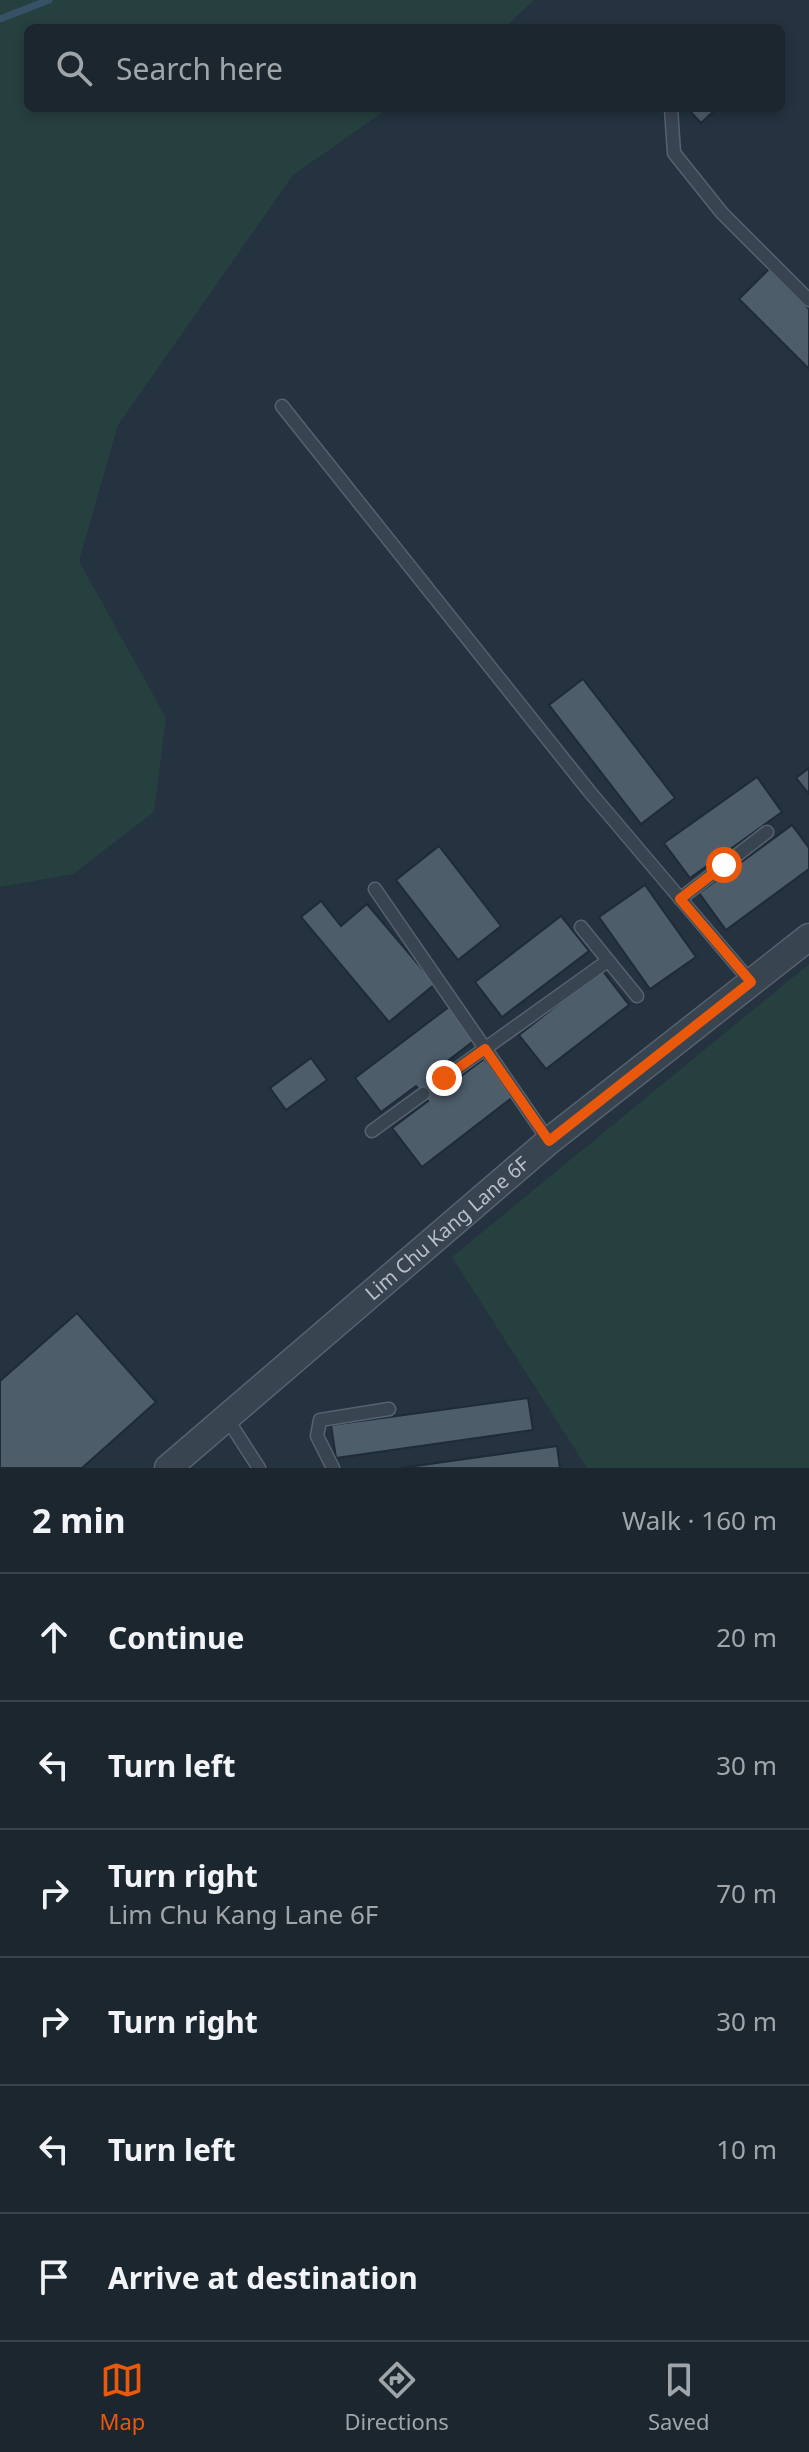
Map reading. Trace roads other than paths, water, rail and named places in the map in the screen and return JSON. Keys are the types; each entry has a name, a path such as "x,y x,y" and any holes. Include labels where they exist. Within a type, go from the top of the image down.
{"street":[{"name":"Lim Chu Kang Lane 6F","path":"168,1468 549,1141 809,937"}],"lane":[{"path":"671,112 674,153 722,213 809,300"},
{"path":"282,406 589,791 751,982"},
{"path":"680,899 767,832"},
{"path":"375,889 549,1141"},
{"path":"581,927 606,962 637,996"},
{"path":"444,1078 606,962"},
{"path":"372,1131 423,1094"},
{"path":"333,1468 317,1436 320,1420 389,1409"},
{"path":"225,1416 259,1468"}],"waterway":[{"path":"0,19 49,0"}]}
